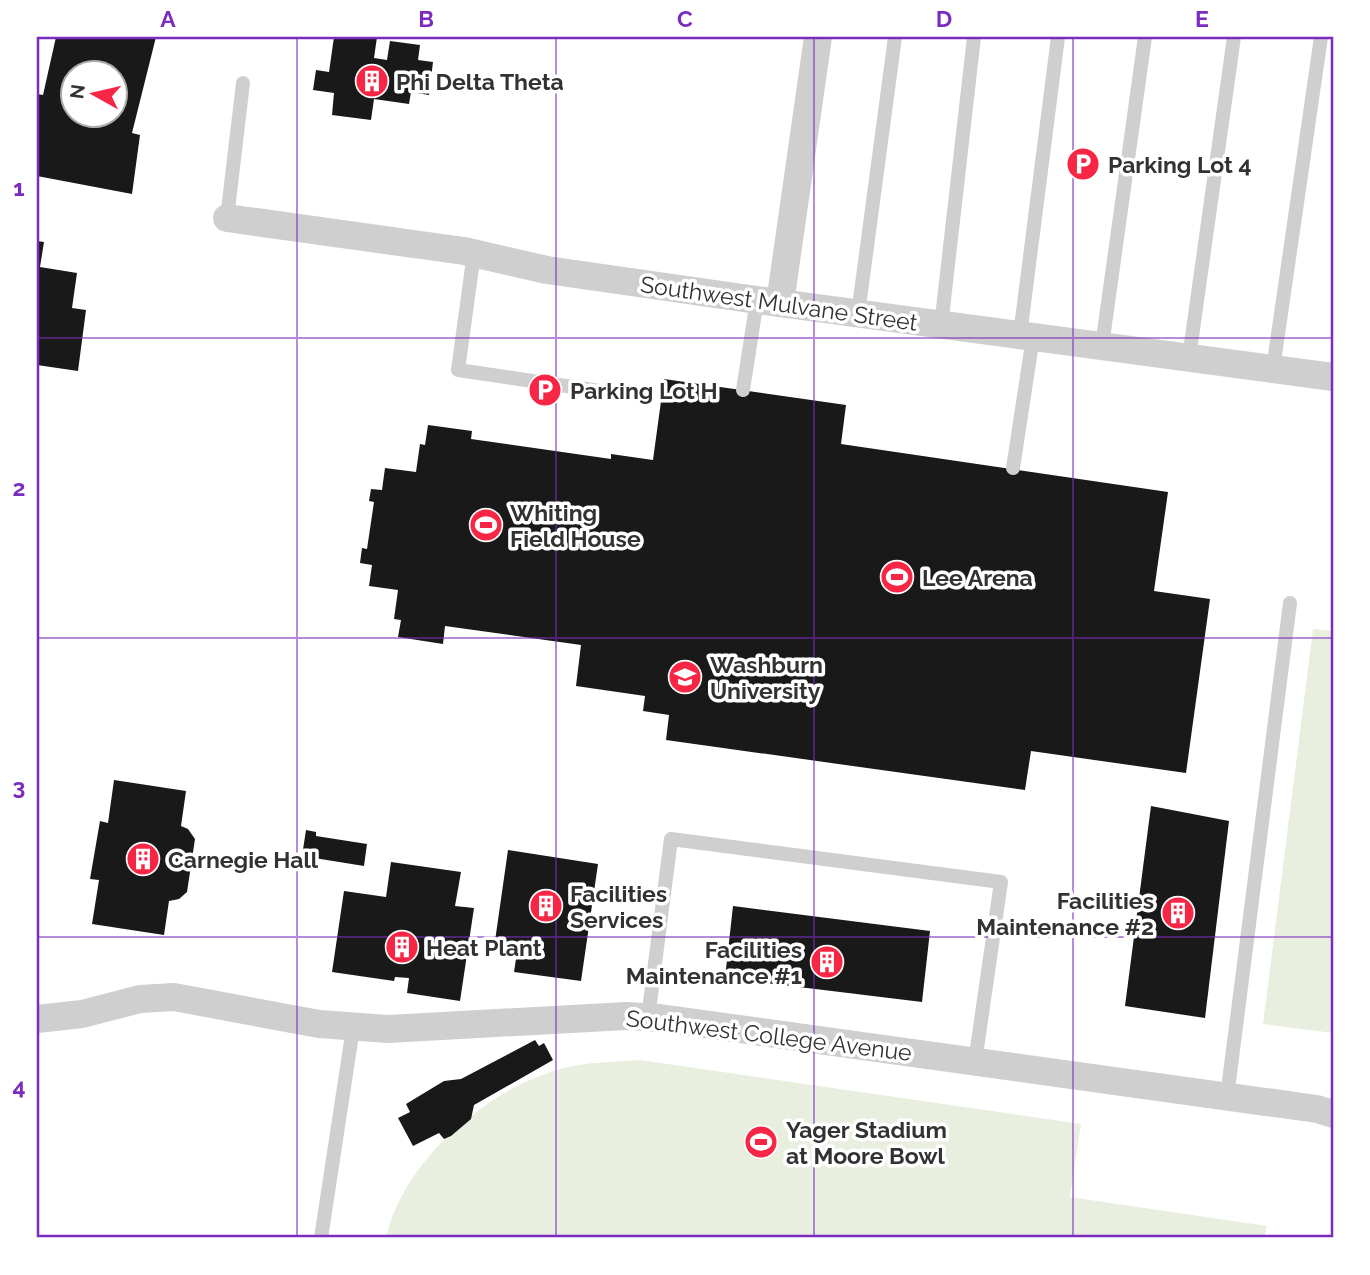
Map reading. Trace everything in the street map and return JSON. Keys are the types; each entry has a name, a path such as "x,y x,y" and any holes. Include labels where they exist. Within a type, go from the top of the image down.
{"street":[{"path":"768,302 818,37"},
{"name":"Southwest Mulvane Street","path":"227,218 474,253 547,270 768,302 1333,377"},
{"name":"Southwest College Avenue","path":"37,1018 82,1014 140,999 174,997 354,1028 388,1029 626,1016 975,1062 1333,1114"}],"lane":[{"path":"858,314 895,37"},
{"path":"941,326 974,37"},
{"path":"1013,468 1058,37"},
{"path":"1102,346 1145,37"},
{"path":"1189,358 1234,37"},
{"path":"1273,369 1321,37"},
{"path":"227,218 243,83"},
{"path":"474,253 458,370 627,395"},
{"path":"743,390 768,302"},
{"path":"1227,1097 1290,603"},
{"path":"648,1018 671,839 1001,882 975,1062"},
{"path":"321,1238 354,1028"}],"green space":[{"path":"1313,629 1333,631 1333,1033 1263,1024"},
{"name":"Yager Stadium at Moore Bowl","path":"640,1060 1081,1124 1070,1197 1267,1226 1264,1238 386,1238 395,1209 410,1182 429,1156 477,1111 504,1093 560,1069"}],"building":[{"path":"56,37 156,37 132,133 140,135 132,194 37,176 37,94 43,95"},
{"name":"Phi Delta Theta","path":"334,37 377,37 374,58 387,60 390,41 420,45 418,60 433,62 429,95 411,92 409,104 374,99 371,120 332,115 334,93 313,90 316,70 329,72"},
{"path":"37,241 44,242 40,267 77,273 72,308 86,310 78,371 37,365"},
{"name":"Lee Arena","path":"664,379 846,405 841,444 1168,492 1154,591 1210,599 1186,773 1031,751 1025,790 666,740 669,715 643,711 645,696 576,686 581,645 445,626 443,644 398,637 401,620 394,619 398,590 369,586 372,565 360,563 362,548 367,549 374,502 369,501 371,489 382,490 385,468 416,472 420,444 425,445 428,425 472,431 471,439 611,459 611,454 653,460"},
{"name":"Carnegie Hall","path":"114,780 186,791 181,826 188,829 195,839 187,892 179,899 169,901 164,935 92,924 99,880 90,879 100,821 108,823"},
{"name":"Facilities Maintenance #2","path":"1151,806 1229,821 1205,1018 1125,1006"},
{"path":"306,830 316,832 316,836 367,844 364,866 302,856"},
{"name":"Facilities Services","path":"508,850 598,864 581,981 514,972 517,952 494,948"},
{"name":"Heat Plant","path":"391,862 461,872 455,906 474,908 460,1001 407,993 409,978 395,977 394,981 332,972 344,891 386,897"},
{"name":"Facilities Maintenance #1","path":"733,906 930,931 922,1002 725,978"},
{"path":"535,1040 539,1046 544,1043 553,1060 474,1105 471,1119 451,1136 444,1139 439,1133 413,1146 398,1118 410,1112 406,1104 444,1081 461,1079"}],"place":[{"name":"Phi Delta Theta","path":"372,81"},
{"name":"Parking Lot 4","path":"1083,164"},
{"name":"Parking Lot H","path":"545,390"},
{"name":"Whiting Field House","path":"486,525"},
{"name":"Lee Arena","path":"897,577"},
{"name":"Washburn University","path":"685,677"},
{"name":"Carnegie Hall","path":"143,859"},
{"name":"Facilities Services","path":"546,906"},
{"name":"Facilities Maintenance #2","path":"1178,913"},
{"name":"Heat Plant","path":"402,947"},
{"name":"Facilities Maintenance #1","path":"827,962"},
{"name":"Yager Stadium at Moore Bowl","path":"761,1142"}]}
